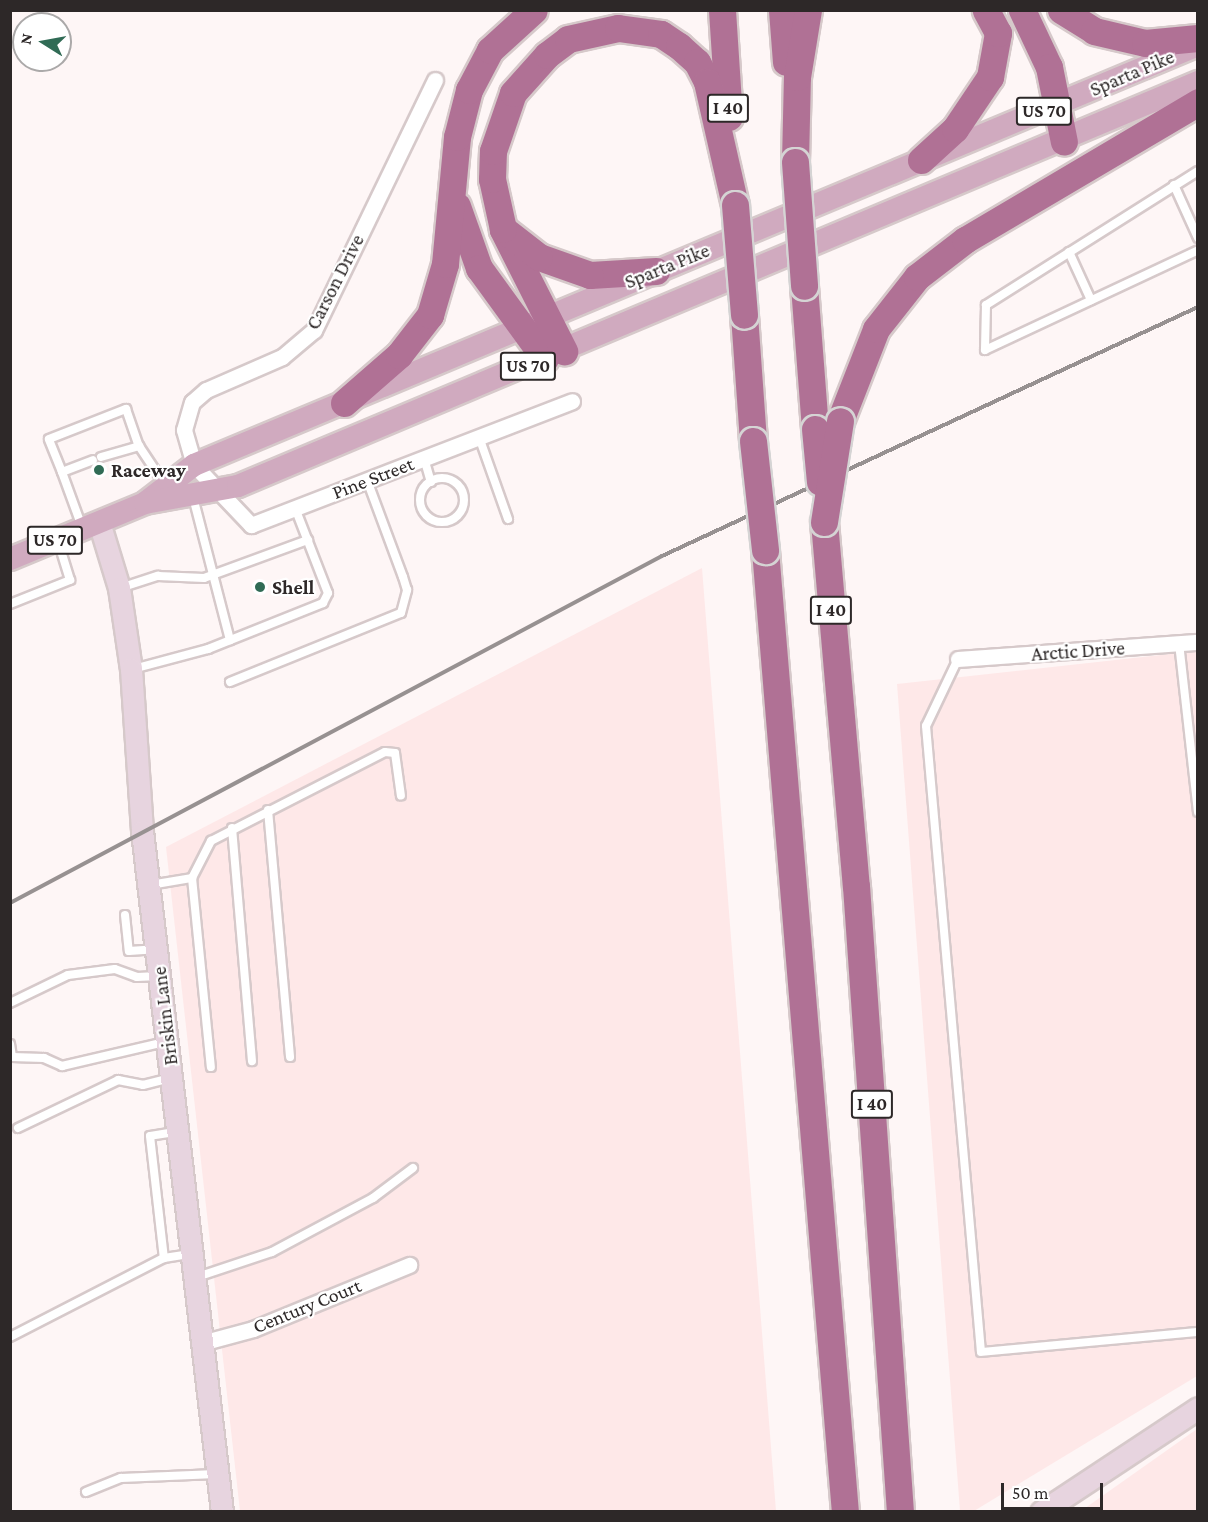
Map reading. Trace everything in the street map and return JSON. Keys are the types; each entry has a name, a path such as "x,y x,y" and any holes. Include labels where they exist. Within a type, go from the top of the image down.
{"highway":[{"path":"344,402 399,355 430,315 445,264 457,136 478,69 507,31 534,10"},
{"name":"I 40","path":"722,10 753,441 765,550 845,1512"},
{"path":"782,10 804,286 827,425"},
{"path":"795,162 797,77 808,10"},
{"path":"921,160 955,129 990,77 998,33 986,10"},
{"path":"1022,10 1037,35 1058,105 1064,142"},
{"path":"1061,10 1094,31 1145,43 1197,38"},
{"path":"555,355 535,321 503,229 492,178 493,150 513,93 568,39 610,29 661,34 697,62 715,110 735,205"},
{"path":"827,425 876,329 917,277 965,240 1197,102"},
{"path":"453,184 479,268 535,321"},
{"path":"503,229 539,257 590,275 656,271"},
{"name":"I 40","path":"827,425 824,522 856,886 900,1512"}],"main road":[{"name":"Sparta Pike","path":"10,559 145,503 194,465 1197,45"},
{"name":"Sparta Pike","path":"145,503 223,492 1064,142 1197,82"}],"street":[{"name":"Carson Drive","path":"194,465 184,430 192,402 206,390 282,357 314,330 435,80"},
{"name":"Pine Street","path":"194,465 223,492 251,525 572,401"},
{"name":"Briskin Lane","path":"91,526 119,588 131,669 149,886 205,1342 222,1512"},
{"name":"Arctic Drive","path":"958,659 1197,642"},
{"name":"Century Court","path":"205,1342 253,1329 409,1265"},
{"path":"1041,1512 1197,1408"}],"lane":[{"path":"1197,171 986,304 985,350 1197,250"},
{"path":"1174,185 1197,238"},
{"path":"1069,252 1091,300"},
{"path":"91,526 62,472 49,439 126,409 139,446 166,487"},
{"path":"479,437 508,519"},
{"path":"62,472 139,446"},
{"path":"424,458 431,482"},
{"path":"446,478 459,487 463,504 453,519 440,522 423,512 422,492 431,482 446,478"},
{"path":"230,682 401,613 405,583 367,480"},
{"path":"193,497 211,575 230,640"},
{"path":"131,669 230,640 327,598 295,508"},
{"path":"10,604 70,580 58,539"},
{"path":"119,588 158,576 211,575 308,540"},
{"path":"1179,643 1197,812"},
{"path":"958,659 926,726 981,1352 1197,1332"},
{"path":"211,1067 192,878 211,842 232,828 385,752 395,753 401,796"},
{"path":"268,810 290,1058"},
{"path":"232,828 252,1061"},
{"path":"149,886 192,878"},
{"path":"125,915 129,951 157,949"},
{"path":"10,1003 68,975 115,969 137,977 160,975"},
{"path":"10,1044 12,1057 44,1058 62,1066 168,1041"},
{"path":"18,1128 118,1080 143,1085 172,1078"},
{"path":"164,1258 150,1136 179,1131"},
{"path":"197,1277 272,1252 373,1198 413,1167"},
{"path":"10,1337 164,1258 194,1254"},
{"path":"86,1492 121,1478 218,1474"}],"shaded area":[{"path":"702,568 776,1511 240,1511 166,847"},
{"path":"1197,651 1197,1376 974,1511 960,1511 897,684"},
{"path":"1197,1429 1197,1511 1081,1511"}],"railway":[{"path":"10,903 662,556 1198,307"}],"place":[{"name":"Raceway","path":"99,470"},
{"name":"Shell","path":"260,587"}]}
